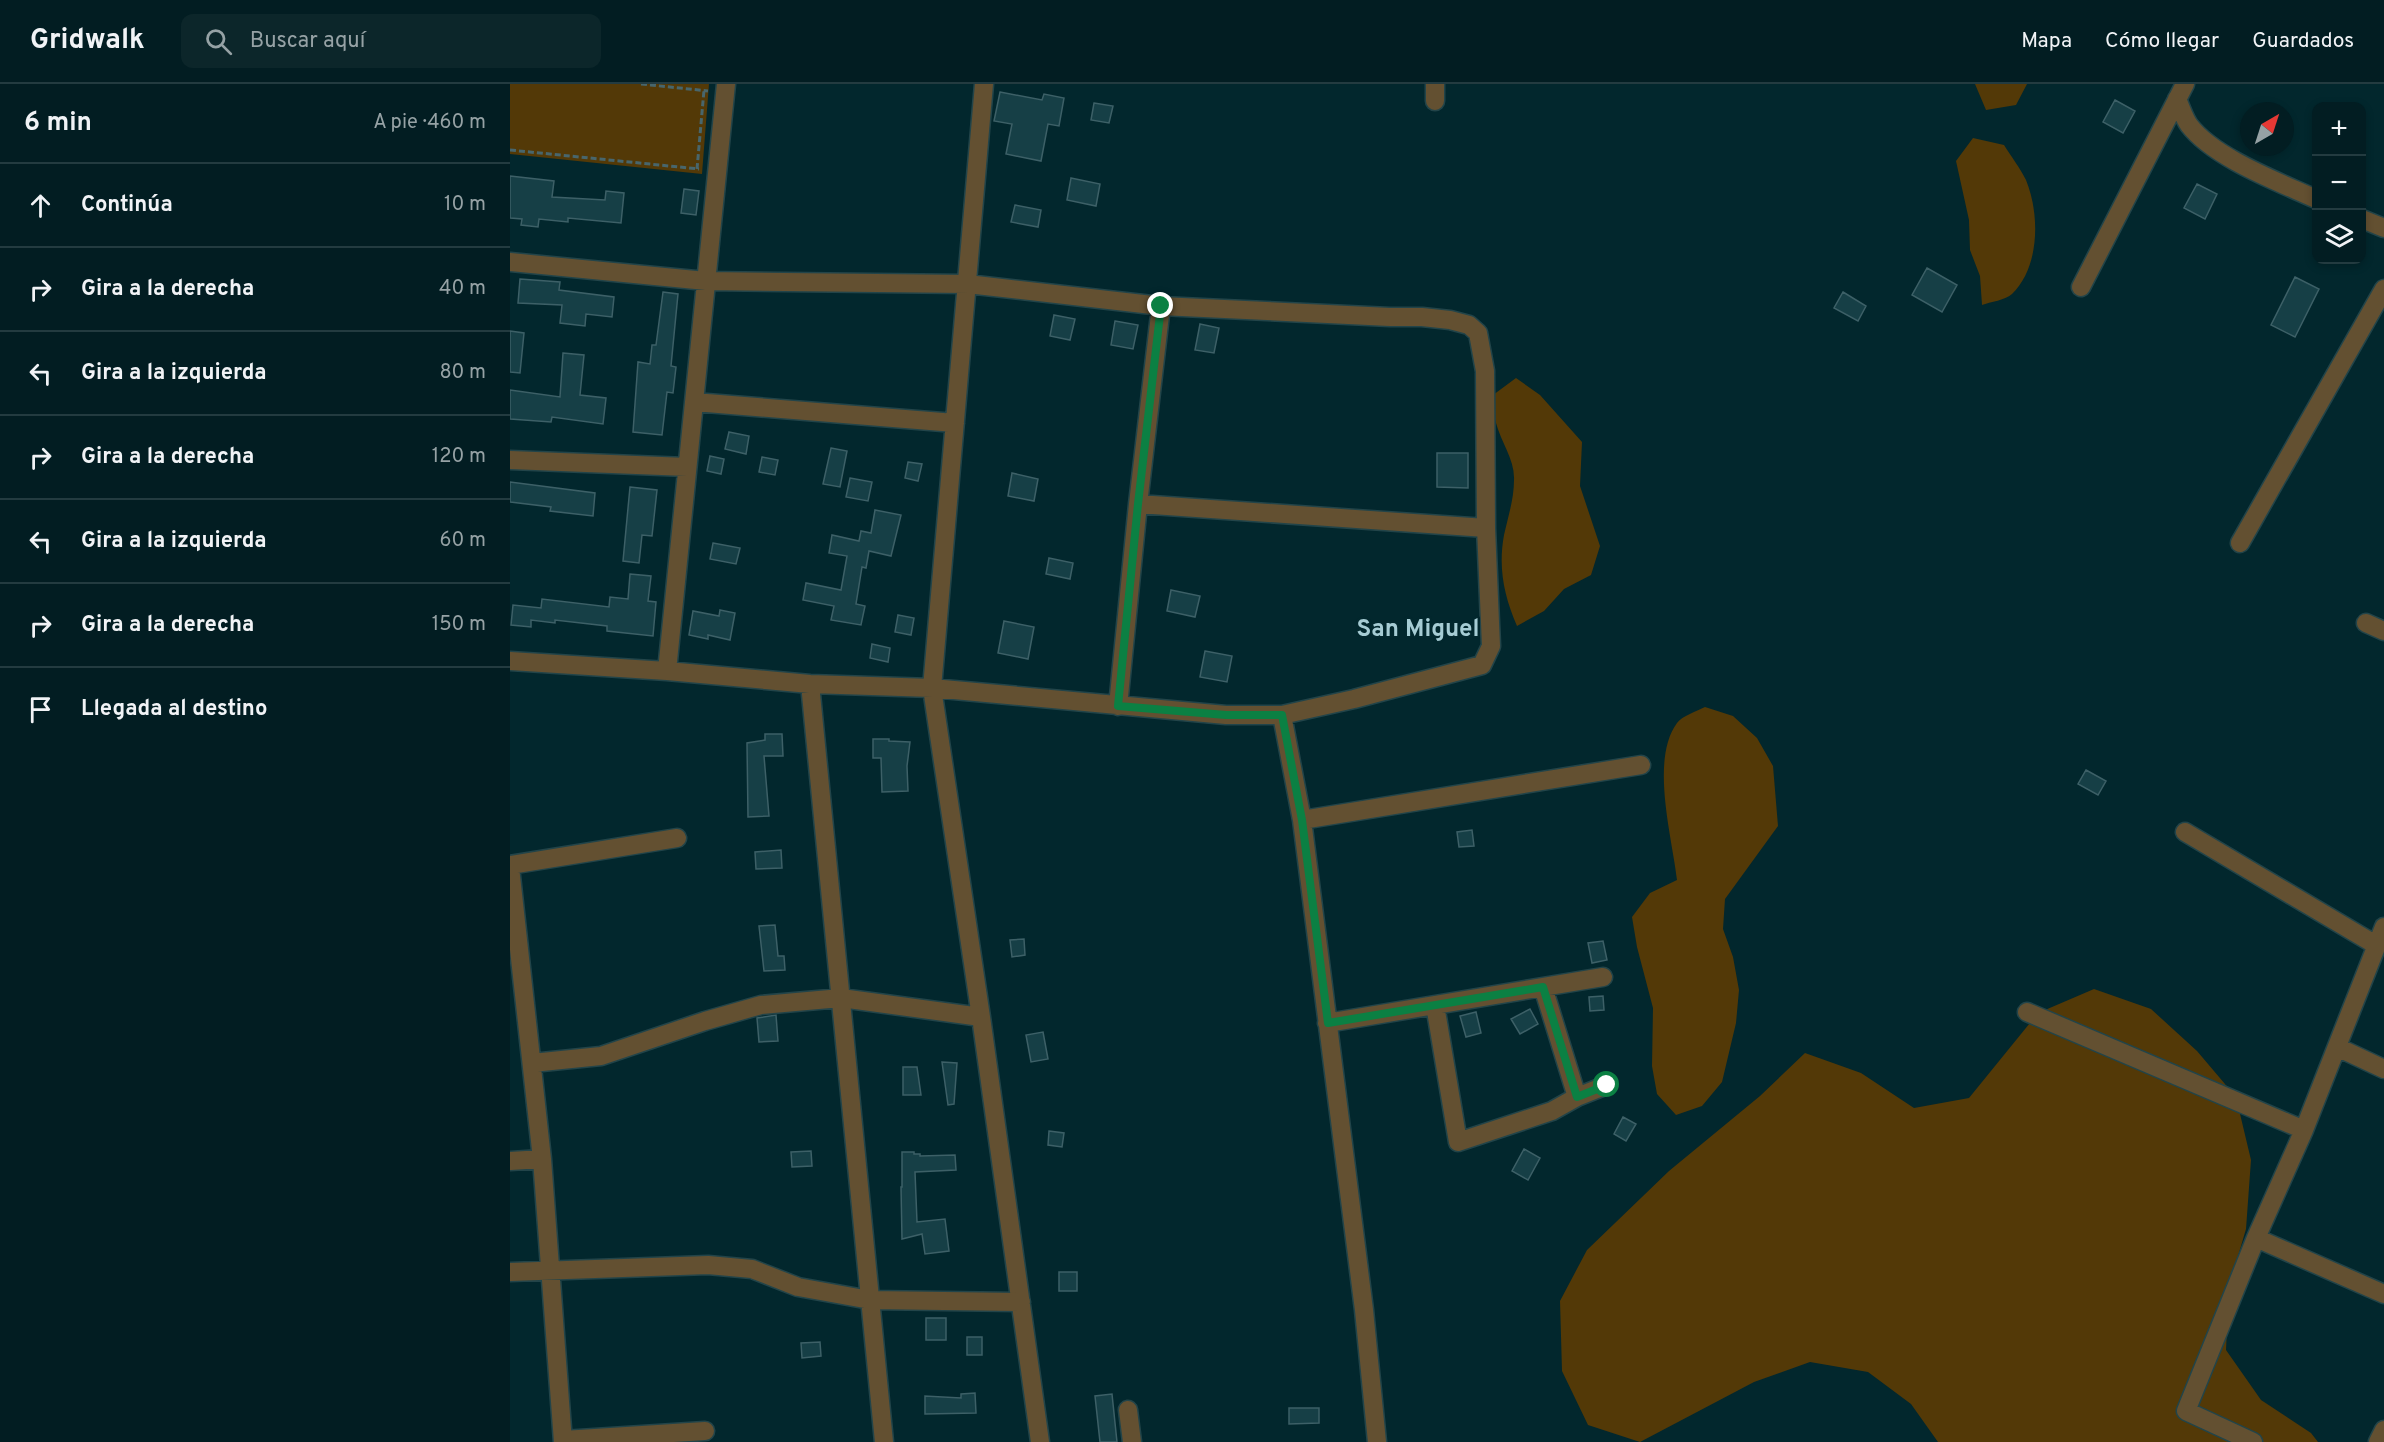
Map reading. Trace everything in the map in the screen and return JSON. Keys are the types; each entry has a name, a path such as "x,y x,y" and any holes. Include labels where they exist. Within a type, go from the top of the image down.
{"street":[{"path":"984,84 932,688 981,1017 1040,1442"},
{"path":"667,671 726,88"},
{"path":"2181,92 2189,124 2206,141 2246,167 2312,197"},
{"path":"2081,286 2181,92"},
{"path":"2366,221 2384,228"},
{"path":"510,262 706,281 967,284 1161,306 1422,317 1469,325 1478,333 1485,371 1486,528 1491,646 1482,665 1354,699 1282,715 1226,715 932,688 810,684 510,660"},
{"path":"2240,543 2384,289"},
{"path":"1118,706 1161,306"},
{"path":"694,402 955,423"},
{"path":"510,460 687,467"},
{"path":"1138,504 1486,528"},
{"path":"2366,623 2384,632"},
{"path":"810,684 884,1442"},
{"path":"1282,715 1302,820 1364,1310 1377,1442"},
{"path":"1302,820 1641,765"},
{"path":"2184,832 2376,945"},
{"path":"677,838 510,866 542,1159 563,1441 705,1431"},
{"path":"2253,1442 2186,1411 2256,1238 2304,1131 2384,927"},
{"path":"1328,1023 1603,977"},
{"path":"1543,987 1577,1097"},
{"path":"532,1063 601,1056 760,1005 841,998 981,1017"},
{"path":"1436,1005 1458,1142 1552,1111 1577,1097 1607,1085"},
{"path":"2028,1012 2304,1131"},
{"path":"2337,1047 2384,1068"},
{"path":"510,1161 542,1159"},
{"path":"2256,1238 2384,1294"},
{"path":"510,1272 708,1265 752,1269 798,1287 870,1300 1021,1302"},
{"path":"1128,1410 1132,1442"},
{"path":"2378,1442 2384,1430"}],"path":[{"path":"641,84 704,90 726,88"},
{"path":"697,169 704,90"},
{"path":"510,150 717,171"}],"shaded area":[{"path":"510,84 709,84 702,174 510,154"},
{"path":"1975,84 2027,84 2016,105 1986,110"},
{"path":"1973,138 2004,145 2026,180 2034,208 2035,224 2032,255 2021,283 2009,296 1982,305 1980,276 1970,250 1969,220 1956,161"},
{"path":"1516,378 1540,395 1582,442 1580,486 1600,546 1591,575 1564,589 1544,611 1517,626 1503,582 1502,570 1502,547 1513,494 1514,473 1495,420 1493,395"},
{"path":"1705,707 1733,716 1757,738 1773,766 1778,826 1725,899 1723,929 1733,957 1739,990 1736,1023 1722,1082 1702,1106 1676,1115 1657,1094 1652,1066 1653,1008 1637,947 1632,917 1650,893 1677,880 1665,799 1665,757 1669,739 1679,720"},
{"path":"2094,989 2151,1009 2197,1051 2236,1097 2251,1160 2246,1229 2229,1287 2226,1350 2261,1400 2311,1433 2318,1442 1938,1442 1911,1404 1868,1372 1810,1362 1754,1382 1640,1442 1588,1425 1562,1371 1560,1301 1587,1250 1669,1171 1760,1096 1805,1053 1861,1073 1914,1108 1969,1098 2038,1013"}],"building":[{"path":"1000,92 1042,100 1044,94 1064,98 1059,126 1048,124 1041,161 1006,154 1012,124 994,121"},
{"path":"2115,100 2135,111 2123,133 2103,122"},
{"path":"1094,103 1113,106 1109,123 1091,120"},
{"path":"510,176 554,181 552,197 605,200 606,191 624,193 621,223 568,218 568,222 539,219 538,227 521,225 522,219 510,218"},
{"path":"1071,178 1100,184 1096,206 1067,200"},
{"path":"2197,184 2217,194 2205,219 2184,208"},
{"path":"684,189 699,191 696,215 681,213"},
{"path":"1015,205 1041,210 1038,227 1011,222"},
{"path":"1927,268 1957,285 1942,312 1912,295"},
{"path":"2295,277 2319,289 2295,337 2271,325"},
{"path":"520,279 560,282 559,290 614,297 612,317 586,314 585,326 560,323 562,305 518,303"},
{"path":"663,292 678,294 671,366 676,367 673,393 667,392 662,435 633,432 638,362 650,364 652,345 656,345"},
{"path":"1843,292 1866,306 1858,321 1834,308"},
{"path":"1054,315 1075,319 1070,340 1050,336"},
{"path":"1115,321 1138,325 1133,349 1111,345"},
{"path":"1200,324 1219,328 1214,353 1195,350"},
{"path":"510,331 524,333 520,373 510,372"},
{"path":"563,353 584,355 580,395 606,398 603,424 552,417 551,422 510,419 510,390 560,397"},
{"path":"729,432 749,436 746,454 725,449"},
{"path":"831,448 847,451 840,487 823,484"},
{"path":"1437,453 1468,453 1468,488 1437,487"},
{"path":"710,456 724,459 721,474 707,471"},
{"path":"762,457 778,460 775,475 759,472"},
{"path":"908,462 922,464 918,481 905,478"},
{"path":"1012,473 1038,479 1034,501 1008,496"},
{"path":"850,478 872,482 868,501 846,497"},
{"path":"510,482 595,493 593,516 550,511 551,507 510,502"},
{"path":"630,487 657,490 652,536 642,535 639,563 623,561"},
{"path":"875,510 901,515 891,556 869,551 866,568 862,567 856,604 865,606 861,625 831,620 834,606 803,600 806,583 841,590 847,556 829,553 832,535 859,541 861,531 871,533"},
{"path":"713,543 740,548 736,564 710,559"},
{"path":"1049,558 1073,563 1070,579 1046,574"},
{"path":"630,574 651,576 648,601 656,602 653,636 607,631 607,626 555,620 555,623 531,620 531,627 511,625 513,605 541,608 542,599 609,607 610,597 628,599"},
{"path":"1171,590 1200,596 1195,617 1167,611"},
{"path":"720,610 735,613 730,640 708,635 708,639 689,635 693,611 719,616"},
{"path":"898,615 914,618 911,635 895,632"},
{"path":"1004,621 1034,627 1028,659 998,653"},
{"path":"872,644 890,648 888,662 870,658"},
{"path":"1205,651 1232,656 1227,682 1200,677"},
{"path":"765,734 782,734 783,756 764,756 769,816 748,817 747,743 765,740"},
{"path":"873,739 910,742 907,766 908,791 882,792 881,758 873,758"},
{"path":"2086,770 2106,781 2098,795 2078,784"},
{"path":"1472,830 1474,846 1459,847 1457,832"},
{"path":"781,850 782,868 756,869 755,852"},
{"path":"775,925 778,956 784,956 785,970 764,971 759,926"},
{"path":"1024,939 1025,955 1012,957 1010,940"},
{"path":"1603,941 1607,960 1592,963 1588,943"},
{"path":"1603,996 1604,1010 1590,1011 1589,997"},
{"path":"1530,1009 1538,1024 1520,1034 1511,1019"},
{"path":"1476,1012 1481,1033 1466,1037 1460,1016"},
{"path":"776,1015 778,1041 759,1042 757,1018"},
{"path":"1043,1032 1048,1059 1031,1062 1026,1035"},
{"path":"942,1062 957,1063 954,1104 948,1105"},
{"path":"903,1067 917,1067 921,1095 903,1095"},
{"path":"1623,1117 1636,1124 1626,1141 1614,1134"},
{"path":"1049,1131 1064,1133 1062,1147 1048,1145"},
{"path":"1524,1149 1540,1158 1528,1180 1512,1171"},
{"path":"811,1151 812,1166 792,1167 791,1152"},
{"path":"902,1152 914,1152 920,1156 955,1155 956,1170 915,1172 917,1222 945,1219 949,1251 925,1254 922,1234 902,1239"},
{"path":"1059,1272 1077,1272 1077,1291 1059,1291"},
{"path":"926,1318 946,1318 946,1340 926,1340"},
{"path":"967,1337 982,1337 982,1355 967,1355"},
{"path":"820,1342 821,1356 802,1358 801,1343"},
{"path":"975,1393 976,1413 925,1414 925,1396 961,1398 961,1394"},
{"path":"1112,1394 1117,1442 1100,1442 1095,1396"},
{"path":"1289,1408 1319,1408 1319,1423 1289,1424"}],"district":[{"name":"San Miguel","path":"1418,630"}],"route":[{"path":"1161,306 1118,706 1226,715 1282,715 1302,820 1328,1023 1543,987 1577,1097 1607,1085"}]}
